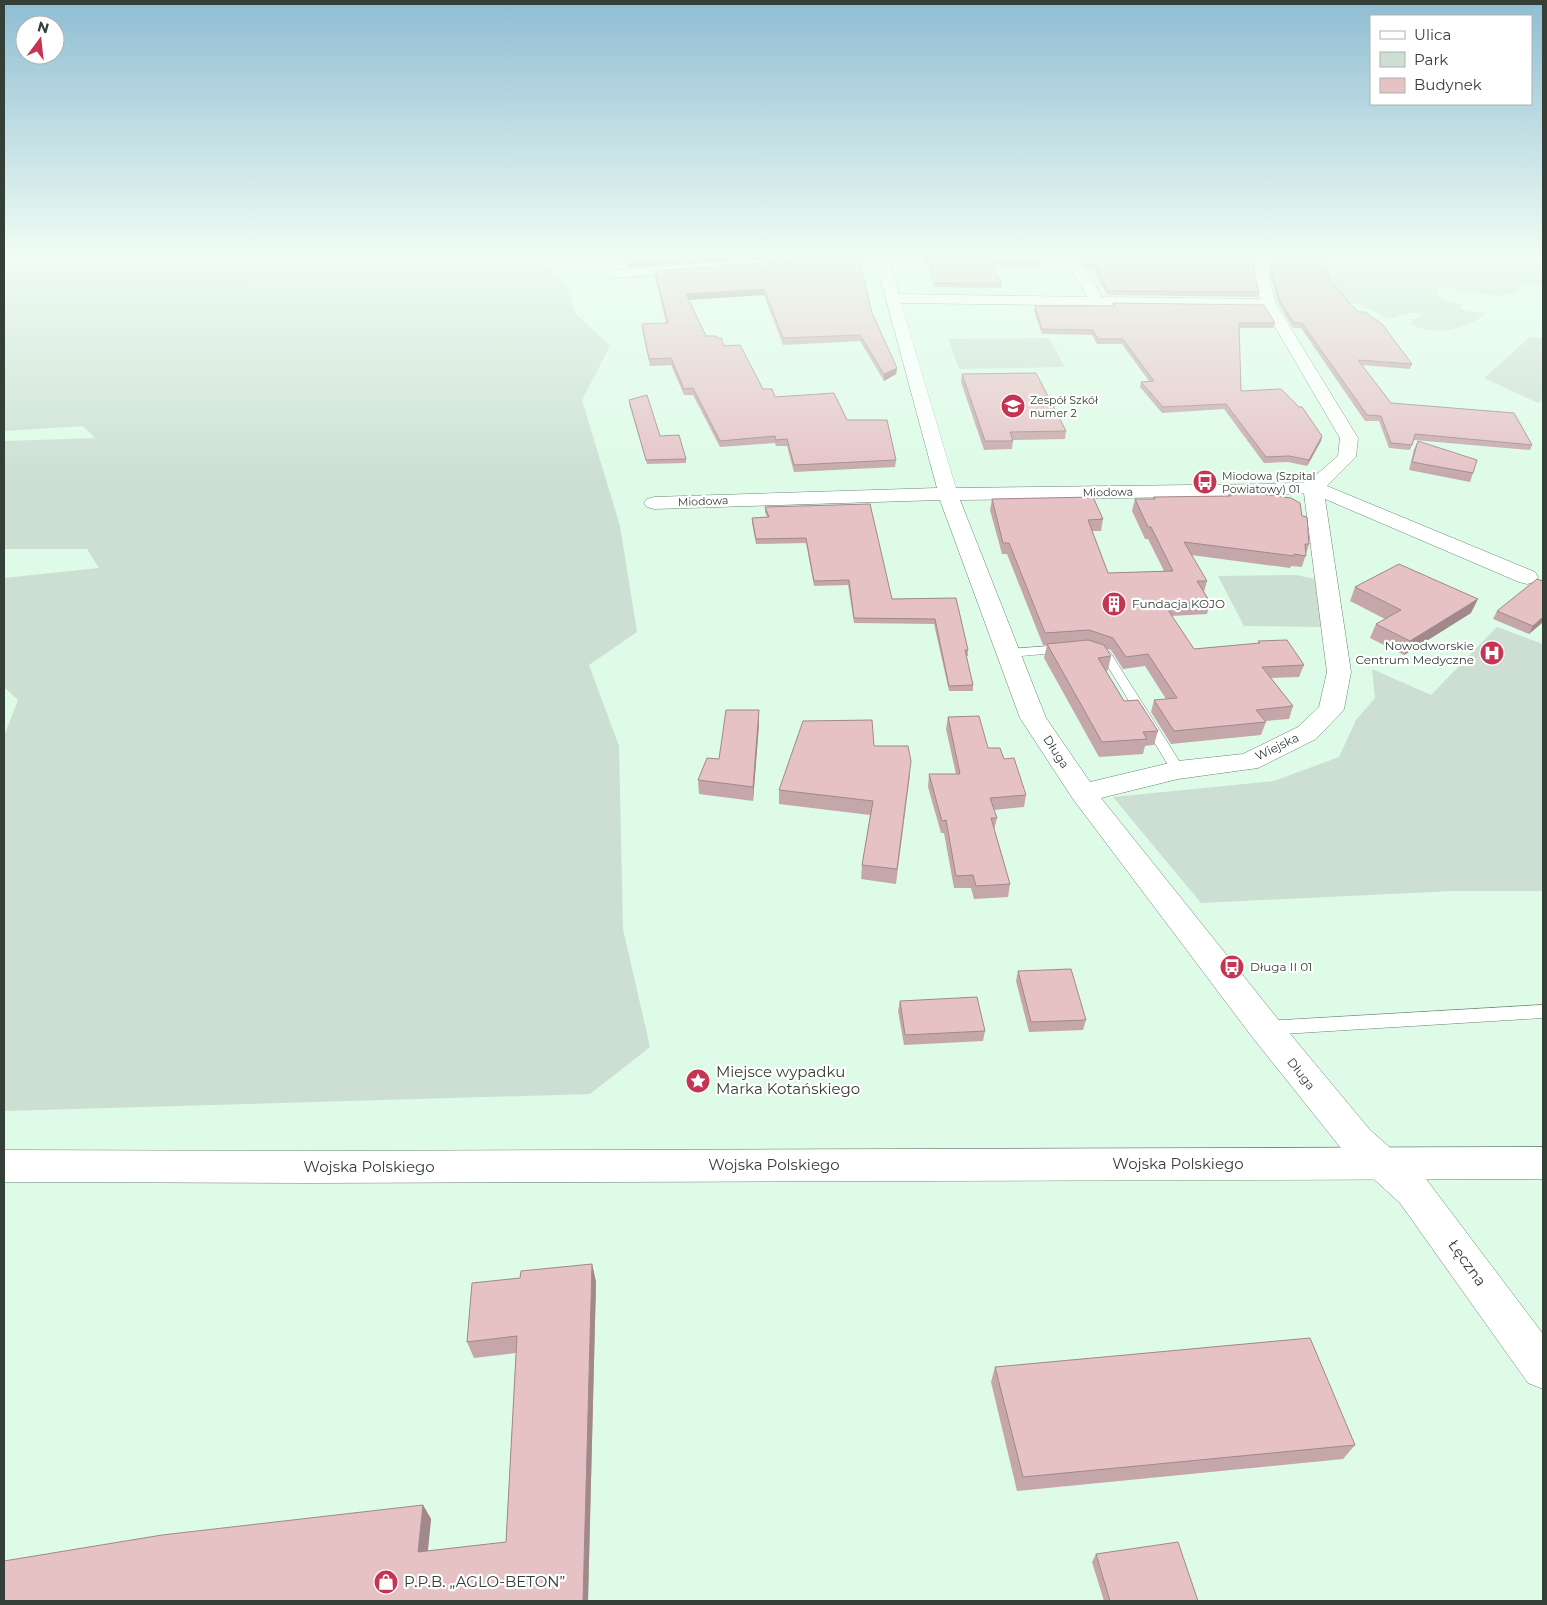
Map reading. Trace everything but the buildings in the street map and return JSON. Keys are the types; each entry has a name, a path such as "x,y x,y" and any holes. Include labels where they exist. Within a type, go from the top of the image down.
{"street":[{"name":"Długa","path":"902,332 948,494 1033,718 1083,793 1265,1028 1356,1141 1382,1164"},
{"path":"1286,332 1349,438 1346,457 1328,476 1313,487"},
{"name":"Miodowa","path":"654,503 948,494 1271,490 1313,487 1531,579"},
{"name":"Wiejska","path":"1083,793 1178,770 1249,762 1307,733 1331,708 1339,672 1313,487"},
{"name":"Wojska Polskiego","path":"4,1166 328,1167 1543,1163"},
{"name":"Łęczna","path":"1382,1164 1413,1191 1543,1368"}],"lane":[{"path":"1008,652 1081,648 1106,655 1178,770"},
{"path":"1265,1028 1543,1011"}],"green space":[{"path":"4,332 595,332 610,346 582,400 620,526 637,632 589,665 619,746 623,929 650,1047 590,1094 4,1111 4,736 18,700 4,687 4,578 99,568 87,549 4,549 4,441 95,438 83,426 4,431"},
{"path":"1530,337 1543,338 1543,400 1538,403 1484,378"},
{"path":"1049,338 1065,367 959,369 948,339"},
{"path":"1296,575 1315,579 1322,627 1244,626 1218,576"},
{"path":"1497,627 1543,644 1543,891 1453,891 1201,903 1113,797 1274,781 1339,757 1356,720 1375,698 1372,669 1431,695"}],"place":[{"name":"Zespół Szkół numer 2","path":"1013,406"},
{"name":"Miodowa (Szpital Powiatowy) 01","path":"1205,482"},
{"name":"Fundacja KOJO","path":"1114,604"},
{"name":"Nowodworskie Centrum Medyczne","path":"1492,653"},
{"name":"Długa II 01","path":"1232,967"},
{"name":"Miejsce wypadku Marka Kotańskiego","path":"698,1081"},
{"name":"P.P.B. „AGLO-BETON”","path":"386,1582"}]}
